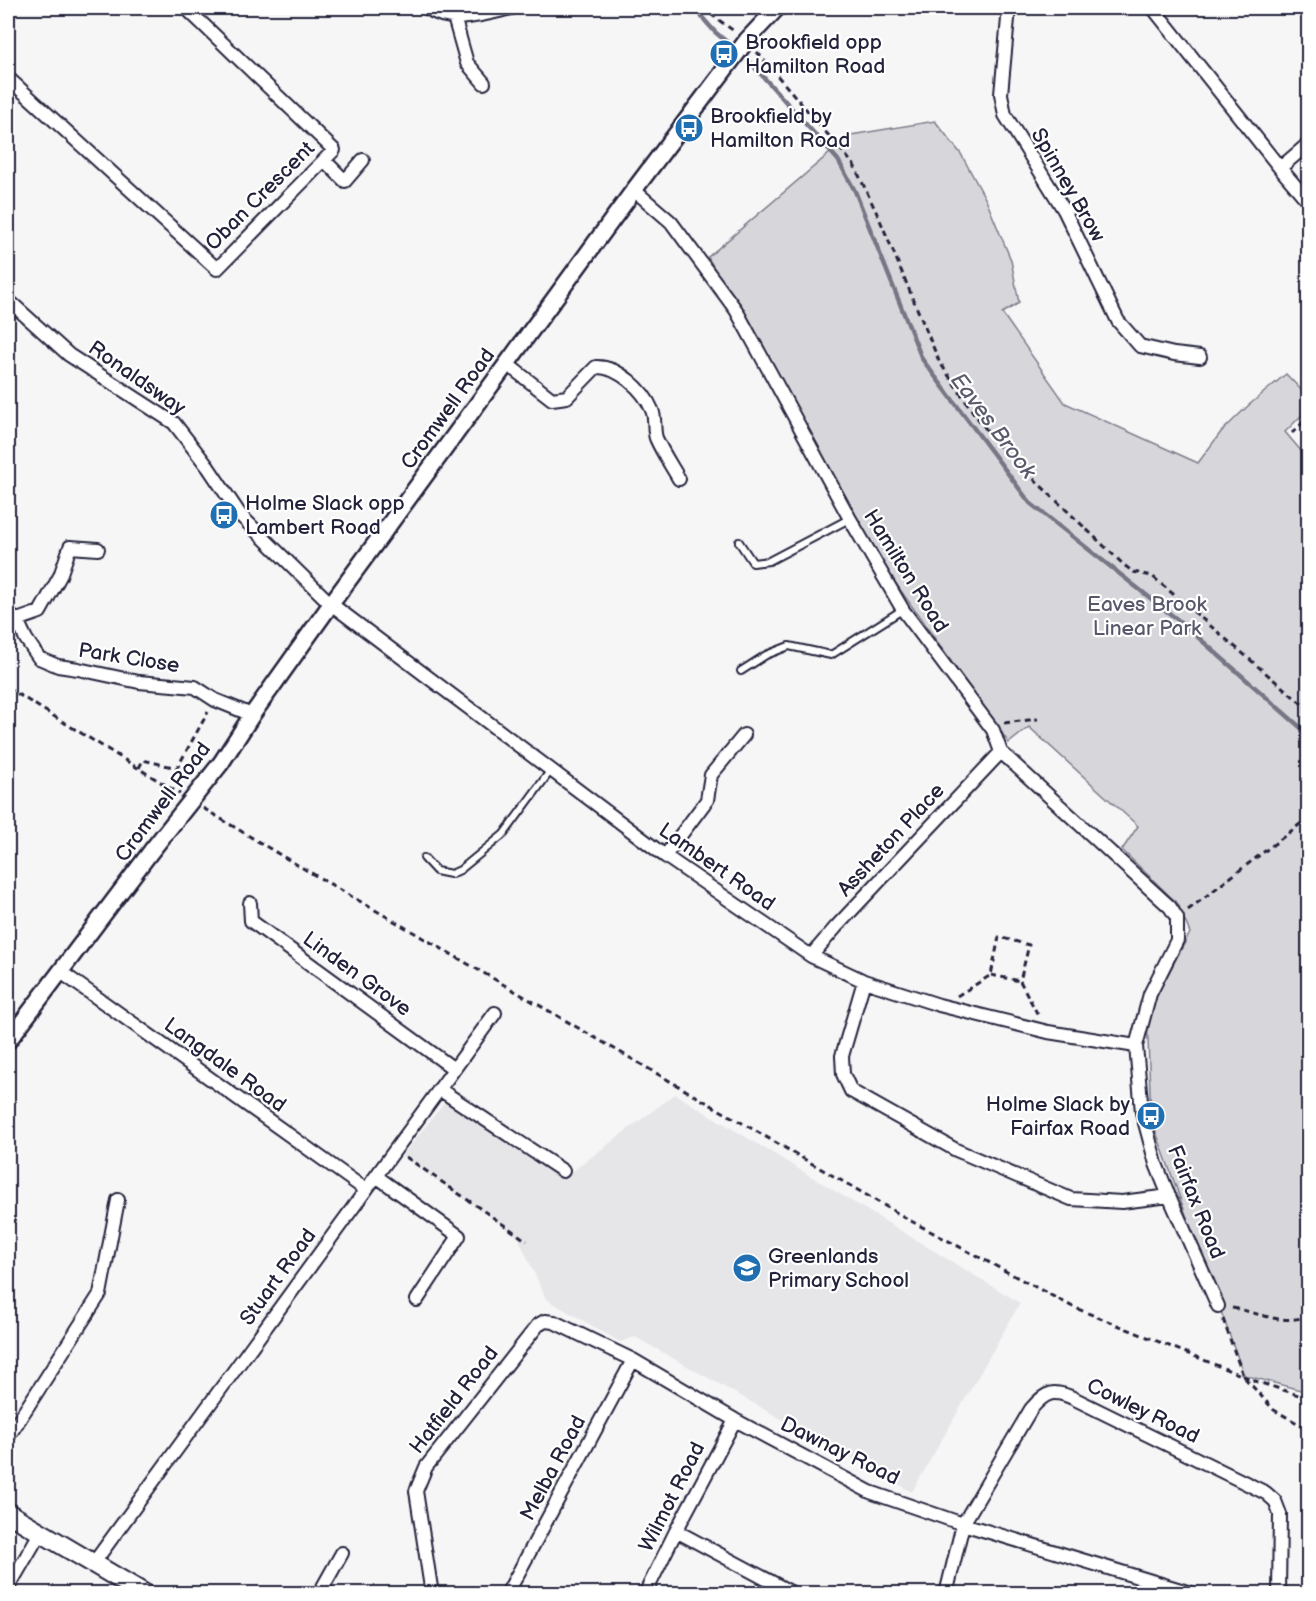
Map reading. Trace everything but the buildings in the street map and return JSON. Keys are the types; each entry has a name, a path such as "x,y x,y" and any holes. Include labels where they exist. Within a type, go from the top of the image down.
{"main road":[{"path":"8,1513 145,1593"}],"street":[{"name":"Oban Crescent","path":"8,78 217,269 334,150 186,8"},
{"path":"427,8 436,14 454,17 474,17 512,8"},
{"name":"Cromwell Road","path":"8,1041 152,850 221,763 252,715 331,604 634,190 747,40 777,8"},
{"name":"Spinney Brow","path":"1009,8 1000,93 1005,115 1065,210 1118,321 1140,346 1200,357"},
{"path":"1153,8 1308,201"},
{"path":"454,17 467,63 484,83"},
{"path":"1280,168 1308,144"},
{"path":"325,161 345,181 363,160"},
{"name":"Hamilton Road","path":"634,190 671,222 736,310 850,519 903,610 993,730 1001,752 1170,906 1176,918"},
{"name":"Ronaldsway","path":"8,300 69,355 174,423 208,466 241,516 331,604"},
{"path":"507,364 552,399 567,396 596,367 612,370 622,376 648,403 653,412 655,434 659,444 679,478"},
{"name":"Park Close","path":"98,549 70,547 60,576 40,612 12,617 39,658 58,666 139,682 195,687 215,700 252,715"},
{"name":"Lambert Road","path":"331,604 665,856 811,956 864,981 943,1005 1048,1032 1136,1046"},
{"path":"665,856 708,800 711,775 744,735"},
{"name":"Assheton Place","path":"811,956 1001,752"},
{"name":"Linden Grove","path":"250,903 251,921 454,1069"},
{"name":"Fairfax Road","path":"1176,918 1177,940 1150,994 1136,1046 1143,1112 1156,1164 1218,1306"},
{"name":"Langdale Road","path":"61,972 366,1190"},
{"path":"864,981 842,1056 843,1074 851,1091 956,1150 1071,1199 1122,1202 1169,1196"},
{"name":"Stuart Road","path":"93,1564 495,1013"},
{"path":"439,1089 563,1171"},
{"path":"376,1176 459,1236 417,1300"},
{"path":"8,1437 100,1294 118,1200"},
{"name":"Hatfield Road","path":"432,1593 416,1491 426,1467 538,1325 545,1321 555,1322"},
{"name":"Dawnay Road","path":"555,1322 633,1360 735,1420 870,1492 963,1524 1194,1593"},
{"name":"Melba Road","path":"507,1593 633,1360"},
{"name":"Cowley Road","path":"963,1524 1030,1409 1042,1396 1055,1392 1065,1394 1266,1493 1275,1501 1280,1514 1279,1593"},
{"name":"Wilmot Road","path":"645,1593 735,1420"},
{"path":"946,1593 963,1524"},
{"path":"676,1531 794,1593"},
{"path":"8,1588 40,1533"},
{"path":"319,1593 342,1553"}],"lane":[{"path":"739,542 753,563 760,564 850,519"},
{"path":"741,671 766,655 789,646 831,655 903,610"},
{"path":"423,858 436,871 450,874 460,870 504,834 551,770"}],"path":[{"path":"702,8 747,40 854,165 880,220 939,361 973,412 999,445 1124,565 1133,572 1152,576 1308,709"},
{"path":"1292,433 1308,418"},
{"path":"8,688 186,798"},
{"path":"139,768 143,760 177,768 215,700"},
{"path":"993,730 1004,723 1038,719"},
{"path":"196,804 911,1221 1073,1307 1243,1376 1308,1398"},
{"path":"1176,918 1221,887 1308,818"},
{"path":"991,975 999,937 1029,945 1020,981 1048,1032"},
{"path":"943,1005 991,975 1020,981"},
{"path":"394,1149 527,1241"},
{"path":"1308,1316 1298,1320 1265,1317 1242,1309 1218,1306 1243,1376 1274,1410 1308,1429"}],"shaded area":[{"name":"Greenlands Primary School","path":"675,1094 1020,1303 912,1492 635,1337 620,1342 546,1299 518,1237 402,1156 448,1098 562,1179"}],"green space":[{"name":"Eaves Brook Linear Park","path":"935,121 961,154 986,200 1011,260 1019,303 1002,313 1065,403 1198,463 1221,432 1286,374 1308,397 1308,409 1285,432 1308,459 1308,1392 1244,1375 1151,1118 1147,1014 1190,933 1178,904 1122,850 1138,826 1029,727 1009,743 850,519 708,257 851,135"}],"waterway":[{"name":"Eaves Brook","path":"694,8 728,43"},
{"name":"Eaves Brook","path":"749,61 838,160 855,191 922,359 1030,503 1183,624 1308,734"}],"place":[{"name":"Brookfield opp Hamilton Road","path":"724,54"},
{"name":"Brookfield by Hamilton Road","path":"689,128"},
{"name":"Holme Slack opp Lambert Road","path":"224,515"},
{"name":"Holme Slack by Fairfax Road","path":"1151,1116"},
{"name":"Greenlands Primary School","path":"747,1268"}]}
